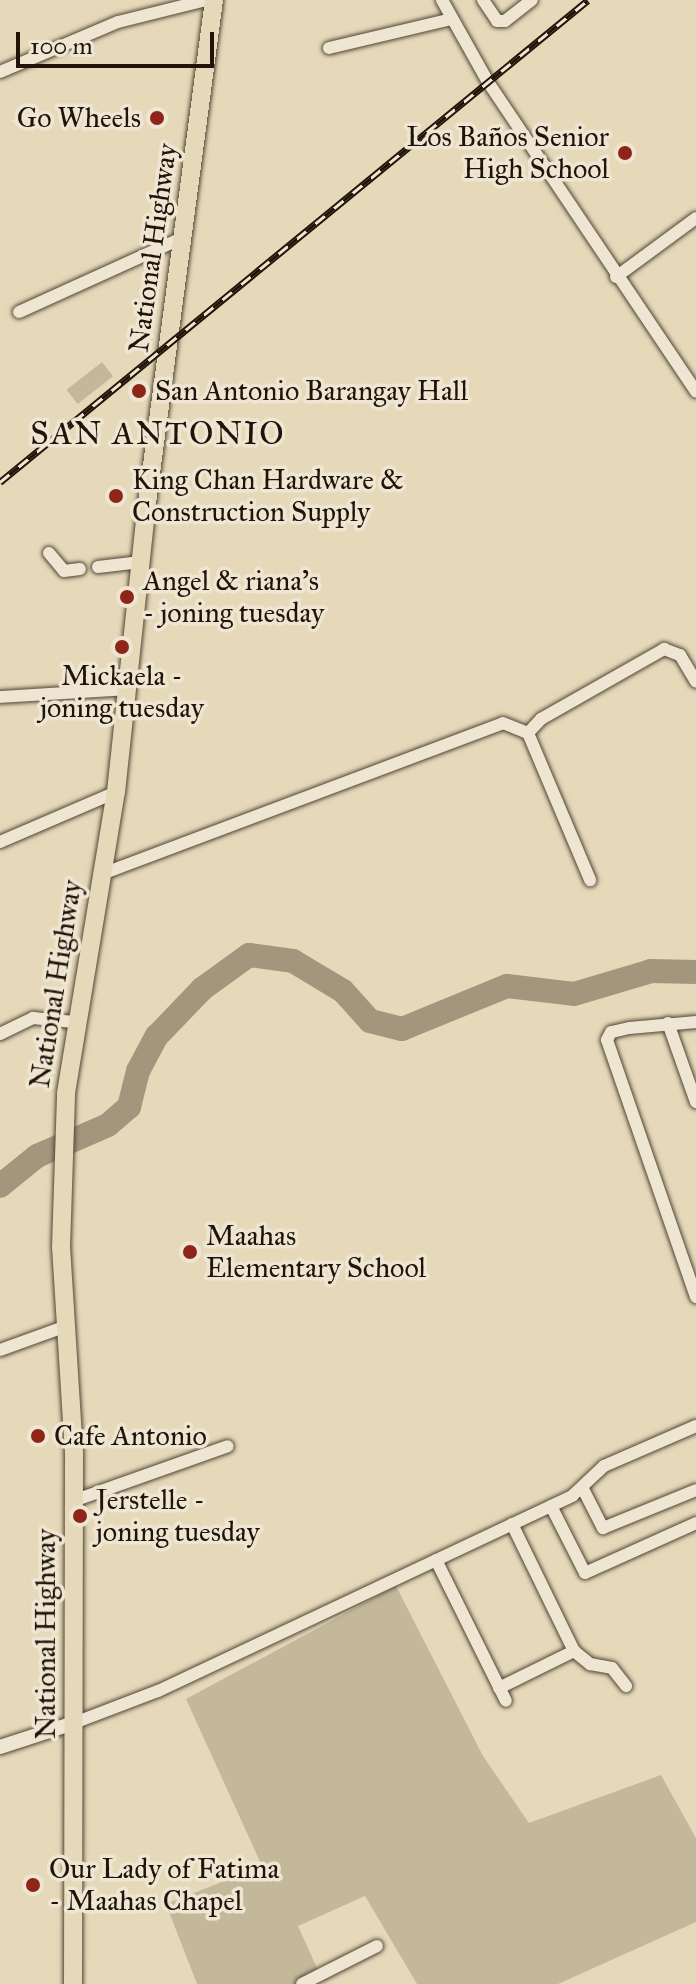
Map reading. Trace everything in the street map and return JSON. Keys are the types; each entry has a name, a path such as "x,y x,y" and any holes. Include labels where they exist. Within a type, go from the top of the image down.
{"main road":[{"name":"National Highway","path":"73,1984 73,1501 64,1327 62,1151 74,1022 98,920 102,874 116,792 141,562 214,0"}],"street":[{"path":"0,72 118,22 206,0"},
{"path":"442,0 616,277 694,386"},
{"path":"483,0 497,21 505,21 532,0"},
{"path":"329,48 452,19"},
{"path":"616,277 696,218"},
{"path":"19,312 184,237"},
{"path":"49,553 64,571 80,569"},
{"path":"98,567 141,562"},
{"path":"528,733 541,719 664,649 680,655 696,682"},
{"path":"0,697 127,689"},
{"path":"102,874 503,723 528,733 590,880"},
{"path":"0,842 116,792"},
{"path":"0,1034 33,1018 74,1022"},
{"path":"696,1022 611,1032 607,1040 696,1297"},
{"path":"668,1023 696,1102"},
{"path":"0,1350 64,1327"},
{"path":"0,1747 158,1691 551,1506 583,1489 613,1461 696,1426"},
{"path":"73,1501 228,1446"},
{"path":"583,1489 603,1528 696,1490"},
{"path":"551,1506 585,1573 696,1523"},
{"path":"512,1524 574,1651 590,1664 612,1668 626,1686"},
{"path":"436,1560 506,1701"},
{"path":"499,1688 574,1651"},
{"path":"302,1984 377,1946"}],"shaded area":[{"path":"102,362 113,376 78,404 67,390"},
{"path":"396,1586 483,1756 529,1823 661,1775 696,1838 696,1922 558,1984 417,1984 365,1896 298,1926 321,1977 307,1984 197,1984 166,1904 262,1866 186,1699"}],"waterway":[{"path":"0,1186 37,1156 108,1125 129,1107 138,1071 157,1036 202,989 249,955 293,961 343,991 370,1021 402,1029 507,986 574,994 651,971 696,972"}],"railway":[{"path":"0,482 588,0"}],"place":[{"name":"Go Wheels","path":"157,118"},
{"name":"Los Baños Senior High School","path":"625,153"},
{"name":"San Antonio Barangay Hall","path":"139,391"},
{"name":"King Chan Hardware & Construction Supply","path":"116,496"},
{"name":"Angel & riana's - joning tuesday","path":"127,597"},
{"name":"Mickaela - joning tuesday","path":"122,647"},
{"name":"Maahas Elementary School","path":"190,1252"},
{"name":"Cafe Antonio","path":"38,1436"},
{"name":"Jerstelle - joning tuesday","path":"80,1516"},
{"name":"Our Lady of Fatima - Maahas Chapel","path":"33,1885"}],"district":[{"name":"SAN ANTONIO","path":"158,434"}]}
